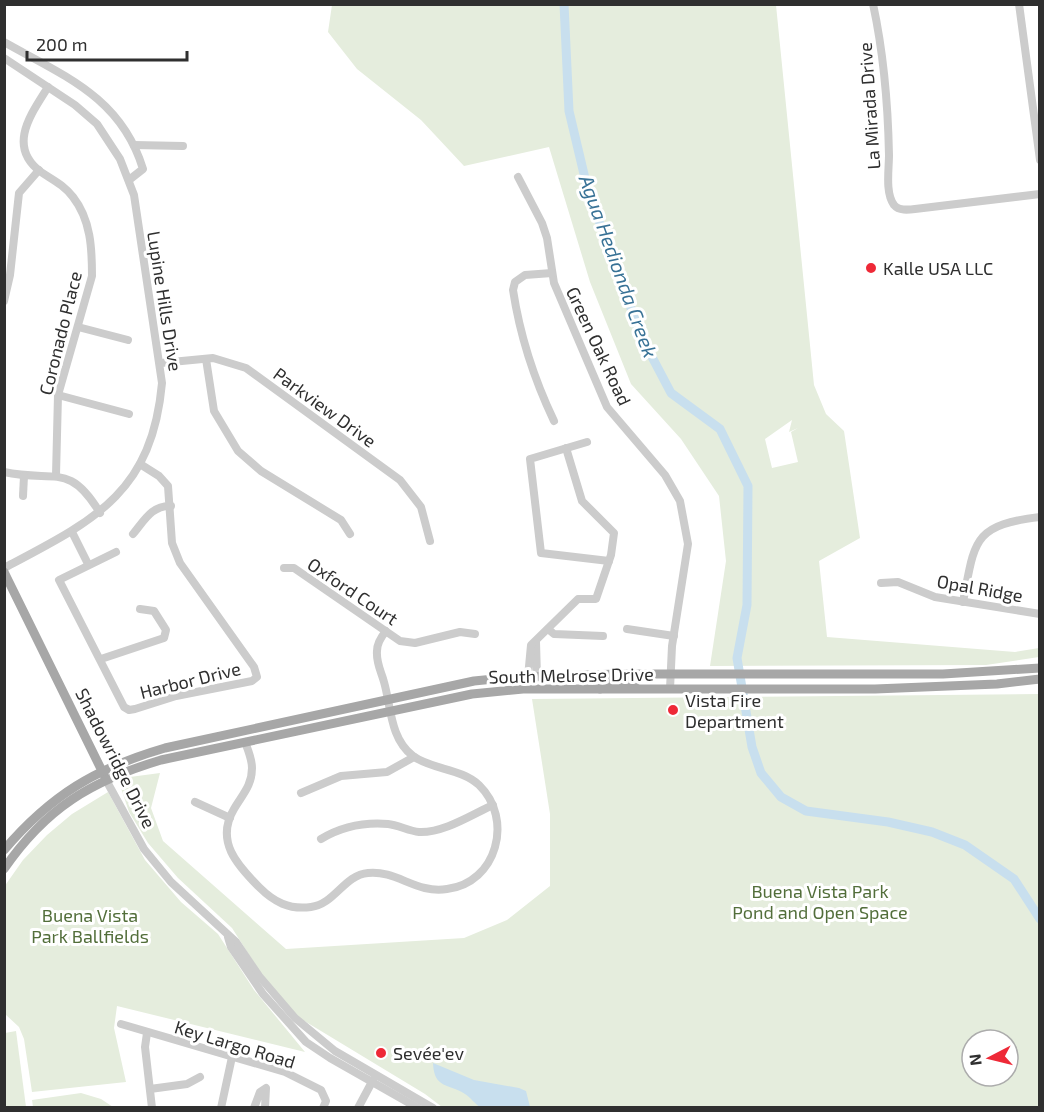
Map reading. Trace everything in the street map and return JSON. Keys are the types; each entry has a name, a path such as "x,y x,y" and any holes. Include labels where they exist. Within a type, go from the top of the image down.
{"main road":[{"name":"Shadowridge Drive","path":"4,570 106,780"},
{"name":"South Melrose Drive","path":"4,850 42,810 102,770 122,760 165,748 474,681 644,674 943,674 1040,668"},
{"path":"600,689 608,683 636,681 644,674"},
{"name":"South Melrose Drive","path":"4,870 35,828 69,801 106,780 161,760 390,711 498,691 875,689 997,684 1040,679"}],"street":[{"name":"La Mirada Drive","path":"873,4 883,51 889,128 889,191 894,206 898,209 915,209 1040,194"},
{"path":"1019,4 1040,160"},
{"path":"4,42 90,91 122,123 134,145 142,169 129,180"},
{"name":"Lupine Hills Drive","path":"4,58 48,87 97,124 113,146 129,180 161,363 159,411 140,464 119,495 100,513 72,532 4,570"},
{"name":"Coronado Place","path":"48,87 30,117 23,135 23,145 39,170 63,185 75,199 90,237 92,276 58,395 56,475"},
{"path":"134,145 183,146"},
{"path":"4,301 10,275 19,193 39,170"},
{"name":"Green Oak Road","path":"518,177 547,238 554,284 607,407 666,475 680,501 688,544 674,636 670,689"},
{"path":"552,273 525,275 515,282 513,290 524,343 554,421"},
{"path":"78,327 128,340"},
{"path":"206,359 214,411 238,451 261,471 341,520 350,534"},
{"name":"Parkview Drive","path":"161,363 206,359 225,360 246,368 400,480 421,507 430,541"},
{"path":"58,395 129,414"},
{"path":"587,442 530,459 541,553 609,561"},
{"path":"533,677 536,642 578,599 596,599 609,561 614,533 582,501 567,448"},
{"name":"Harbor Drive","path":"116,552 59,580 124,708 129,710 176,696 252,681 257,677 254,667 174,551 168,486 159,476 140,464"},
{"path":"4,472 24,476 56,475 67,478 87,492 100,513"},
{"path":"23,496 24,476"},
{"path":"133,534 154,509 162,505 171,506"},
{"path":"963,602 973,552 979,539 988,529 1007,520 1040,516"},
{"path":"72,532 88,564"},
{"name":"Oxford Court","path":"284,568 294,568 400,641 415,643 460,632 475,634"},
{"name":"Opal Ridge","path":"881,583 898,582 935,597 1040,614"},
{"path":"101,659 164,638 166,630 154,611 140,609"},
{"path":"548,629 554,634 603,636"},
{"path":"627,629 674,636"},
{"path":"245,742 252,763 250,784 230,818 226,835 232,858 266,894 279,904 294,908 314,907 332,897 349,881 367,873 381,873 415,887 435,890 450,889 476,877 495,851 499,834 493,805 478,784 414,757 402,745 377,664 377,649 386,631"},
{"path":"301,793 340,776 387,772 414,757"},
{"name":"Shadowridge Drive","path":"106,780 144,849 171,882 228,937 231,947 263,994 288,1025 330,1058 433,1107"},
{"path":"195,802 230,818"},
{"path":"321,839 334,832 365,824 389,824 418,832 438,830 493,805"},
{"name":"Key Largo Road","path":"121,1024 285,1072 321,1090 326,1101 323,1107"},
{"path":"147,1033 145,1047 152,1107"},
{"path":"221,1107 232,1057"},
{"path":"150,1089 187,1084 200,1077"},
{"path":"358,1107 374,1079"},
{"name":"Shadowridge Drive","path":"374,1079 418,1107"},
{"path":"254,1107 260,1092 266,1089 265,1107"}],"green space":[{"path":"332,5 776,5 814,385 826,414 844,431 860,538 819,561 827,637 1015,652 1039,648 1039,657 986,665 710,666 726,561 719,496 681,439 631,384 590,282 549,147 464,166 421,120 357,69 328,32","holes":["792,420 789,432 798,428 791,432 798,462 772,468 765,439"]},
{"name":"Buena Vista Park Pond and Open Space","path":"1039,694 1039,1107 442,1107 425,1094 283,1008 232,928 178,878 148,843 129,812 121,788 130,777 160,773 151,808 163,841 286,949 464,938 507,920 550,886 550,814 532,699"},
{"name":"Buena Vista Park Ballfields","path":"108,792 145,860 181,902 218,934 254,990 305,1052 117,1006 114,1028 126,1082 32,1092 24,1039 19,1027 5,1014 4,887 23,860 47,835 72,814"},
{"path":"16,1031 26,1107 5,1107 5,1033"},
{"path":"81,1093 101,1099 113,1107 33,1107 32,1100"}],"water":[{"path":"433,1063 474,1080 526,1091 530,1107 480,1107 465,1094 439,1081"}],"waterway":[{"name":"Agua Hedionda Creek","path":"564,4 569,111 588,191 642,338 671,393 720,429 748,486 747,605 737,658 752,747 761,773 781,797 806,811 888,822 932,832 965,845 1014,879 1040,919"}],"place":[{"name":"Kalle USA LLC","path":"871,268"},
{"name":"Vista Fire Department","path":"673,710"},
{"name":"Sevée'ev","path":"381,1053"}]}
